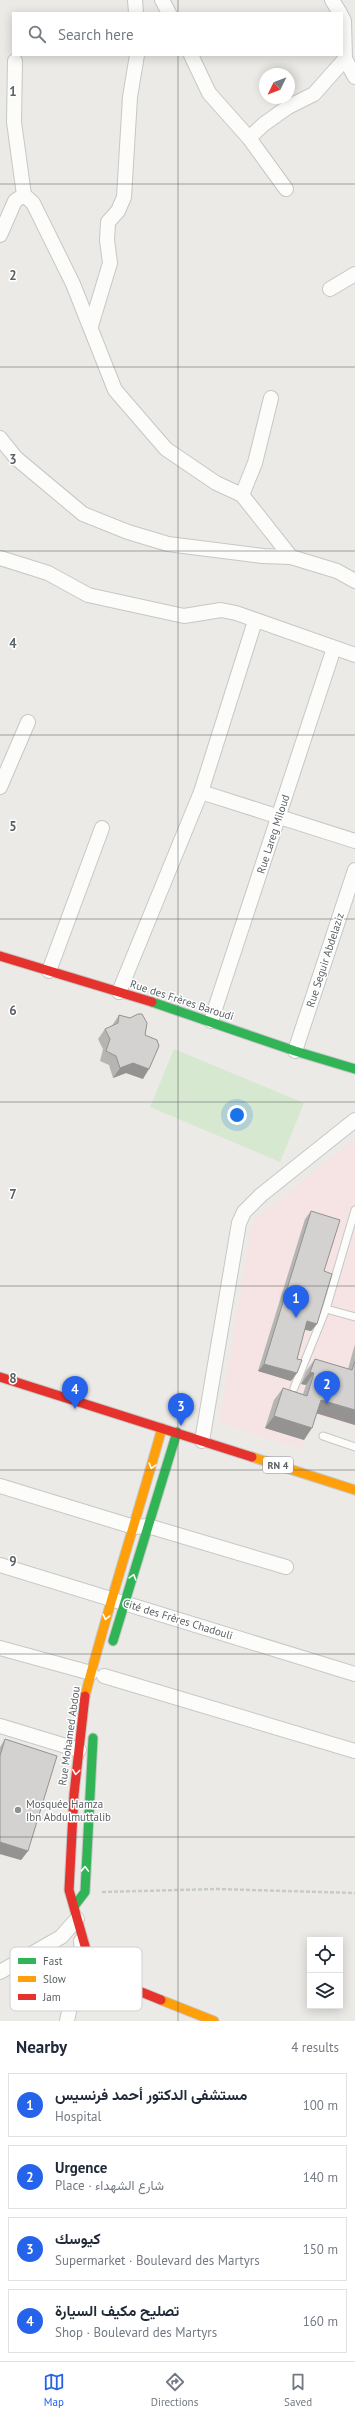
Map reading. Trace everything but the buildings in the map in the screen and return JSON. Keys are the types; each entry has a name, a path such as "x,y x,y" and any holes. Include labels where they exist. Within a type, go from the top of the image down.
{"street":[{"path":"135,0 136,12"},
{"path":"162,0 168,12"},
{"path":"332,0 339,12"},
{"path":"343,19 345,59 355,77"},
{"path":"90,326 110,263 107,240 108,222 118,211 124,197 130,97 137,56"},
{"path":"191,56 209,93 249,138 286,189"},
{"path":"249,138 264,124 288,107 314,94 345,59"},
{"path":"15,61 14,122 24,195 33,203 73,284 115,390 166,449 216,483 242,495 291,557"},
{"path":"0,235 15,201 24,195"},
{"path":"330,289 355,274"},
{"path":"242,495 255,463 271,398"},
{"path":"0,438 16,458 83,514 128,532 168,544 263,556 291,557 337,571 355,581"},
{"path":"0,558 48,573 88,595 184,616 221,610 355,655"},
{"path":"119,992 201,792 255,621"},
{"name":"Rue Lareg Miloud","path":"211,1021 334,648"},
{"path":"0,787 28,722"},
{"path":"201,792 355,841"},
{"path":"49,971 102,828"},
{"name":"Rue Seguir Abdelaziz","path":"295,1051 355,870"},
{"name":"Rue des Frères Baroudi","path":"0,956 211,1021 295,1051 355,1069"},
{"path":"202,1441 239,1223 244,1212 261,1195 355,1120"},
{"name":"RN 4","path":"0,1377 177,1432 355,1490"},
{"name":"Rue Mohamed Abdou","path":"85,1947 77,1919 75,1905 69,1890 69,1868 85,1696 101,1675 111,1598 134,1527 162,1428"},
{"path":"110,1653 124,1602 177,1432"},
{"path":"0,1486 134,1527 148,1526 286,1567"},
{"name":"Cité des Frères Chadouli","path":"0,1565 355,1674"},
{"path":"0,1648 101,1675 355,1751"},
{"path":"0,1726 79,1750"},
{"path":"75,1905 85,1892 94,1729"},
{"path":"43,1947 60,1937 77,1919"},
{"path":"81,1935 82,1947"},
{"path":"0,1972 10,1966"},
{"name":"Rue Mohamed Abdou","path":"142,1993 214,2021"},
{"path":"67,2021 69,2011"}],"lane":[{"path":"294,1388 326,1308 355,1210"},
{"path":"326,1308 355,1317"},
{"path":"323,1436 355,1447"}],"path":[{"path":"99,1892 217,1889 355,1893"}],"shaded area":[{"path":"355,1138 355,1427 313,1414 302,1449 219,1423 252,1222"}],"green space":[{"path":"174,1049 304,1103 280,1162 150,1107"}],"traffic: fast":[{"path":"152,1002 295,1051 355,1069"},
{"path":"113,1641 177,1432"},
{"path":"75,1905 85,1892 93,1738"}],"traffic: slow":[{"path":"85,1696 103,1629 162,1428"},
{"path":"252,1457 355,1490"},
{"path":"161,2000 214,2021"}],"traffic: jam":[{"path":"0,956 152,1002"},
{"path":"0,1377 252,1457"},
{"path":"85,1696 74,1794 69,1890 85,1947"},
{"path":"142,1992 161,2000"}],"place":[{"name":"مستشفى الدكتور أحمد فرنسيس","path":"296,1318"},
{"name":"Urgence","path":"327,1404"},
{"name":"تصليح مكيف السيارة","path":"75,1409"},
{"name":"كيوسك","path":"181,1426"},
{"name":"Mosquée Hamza Ibn Abdulmuttalib","path":"18,1810"}]}
